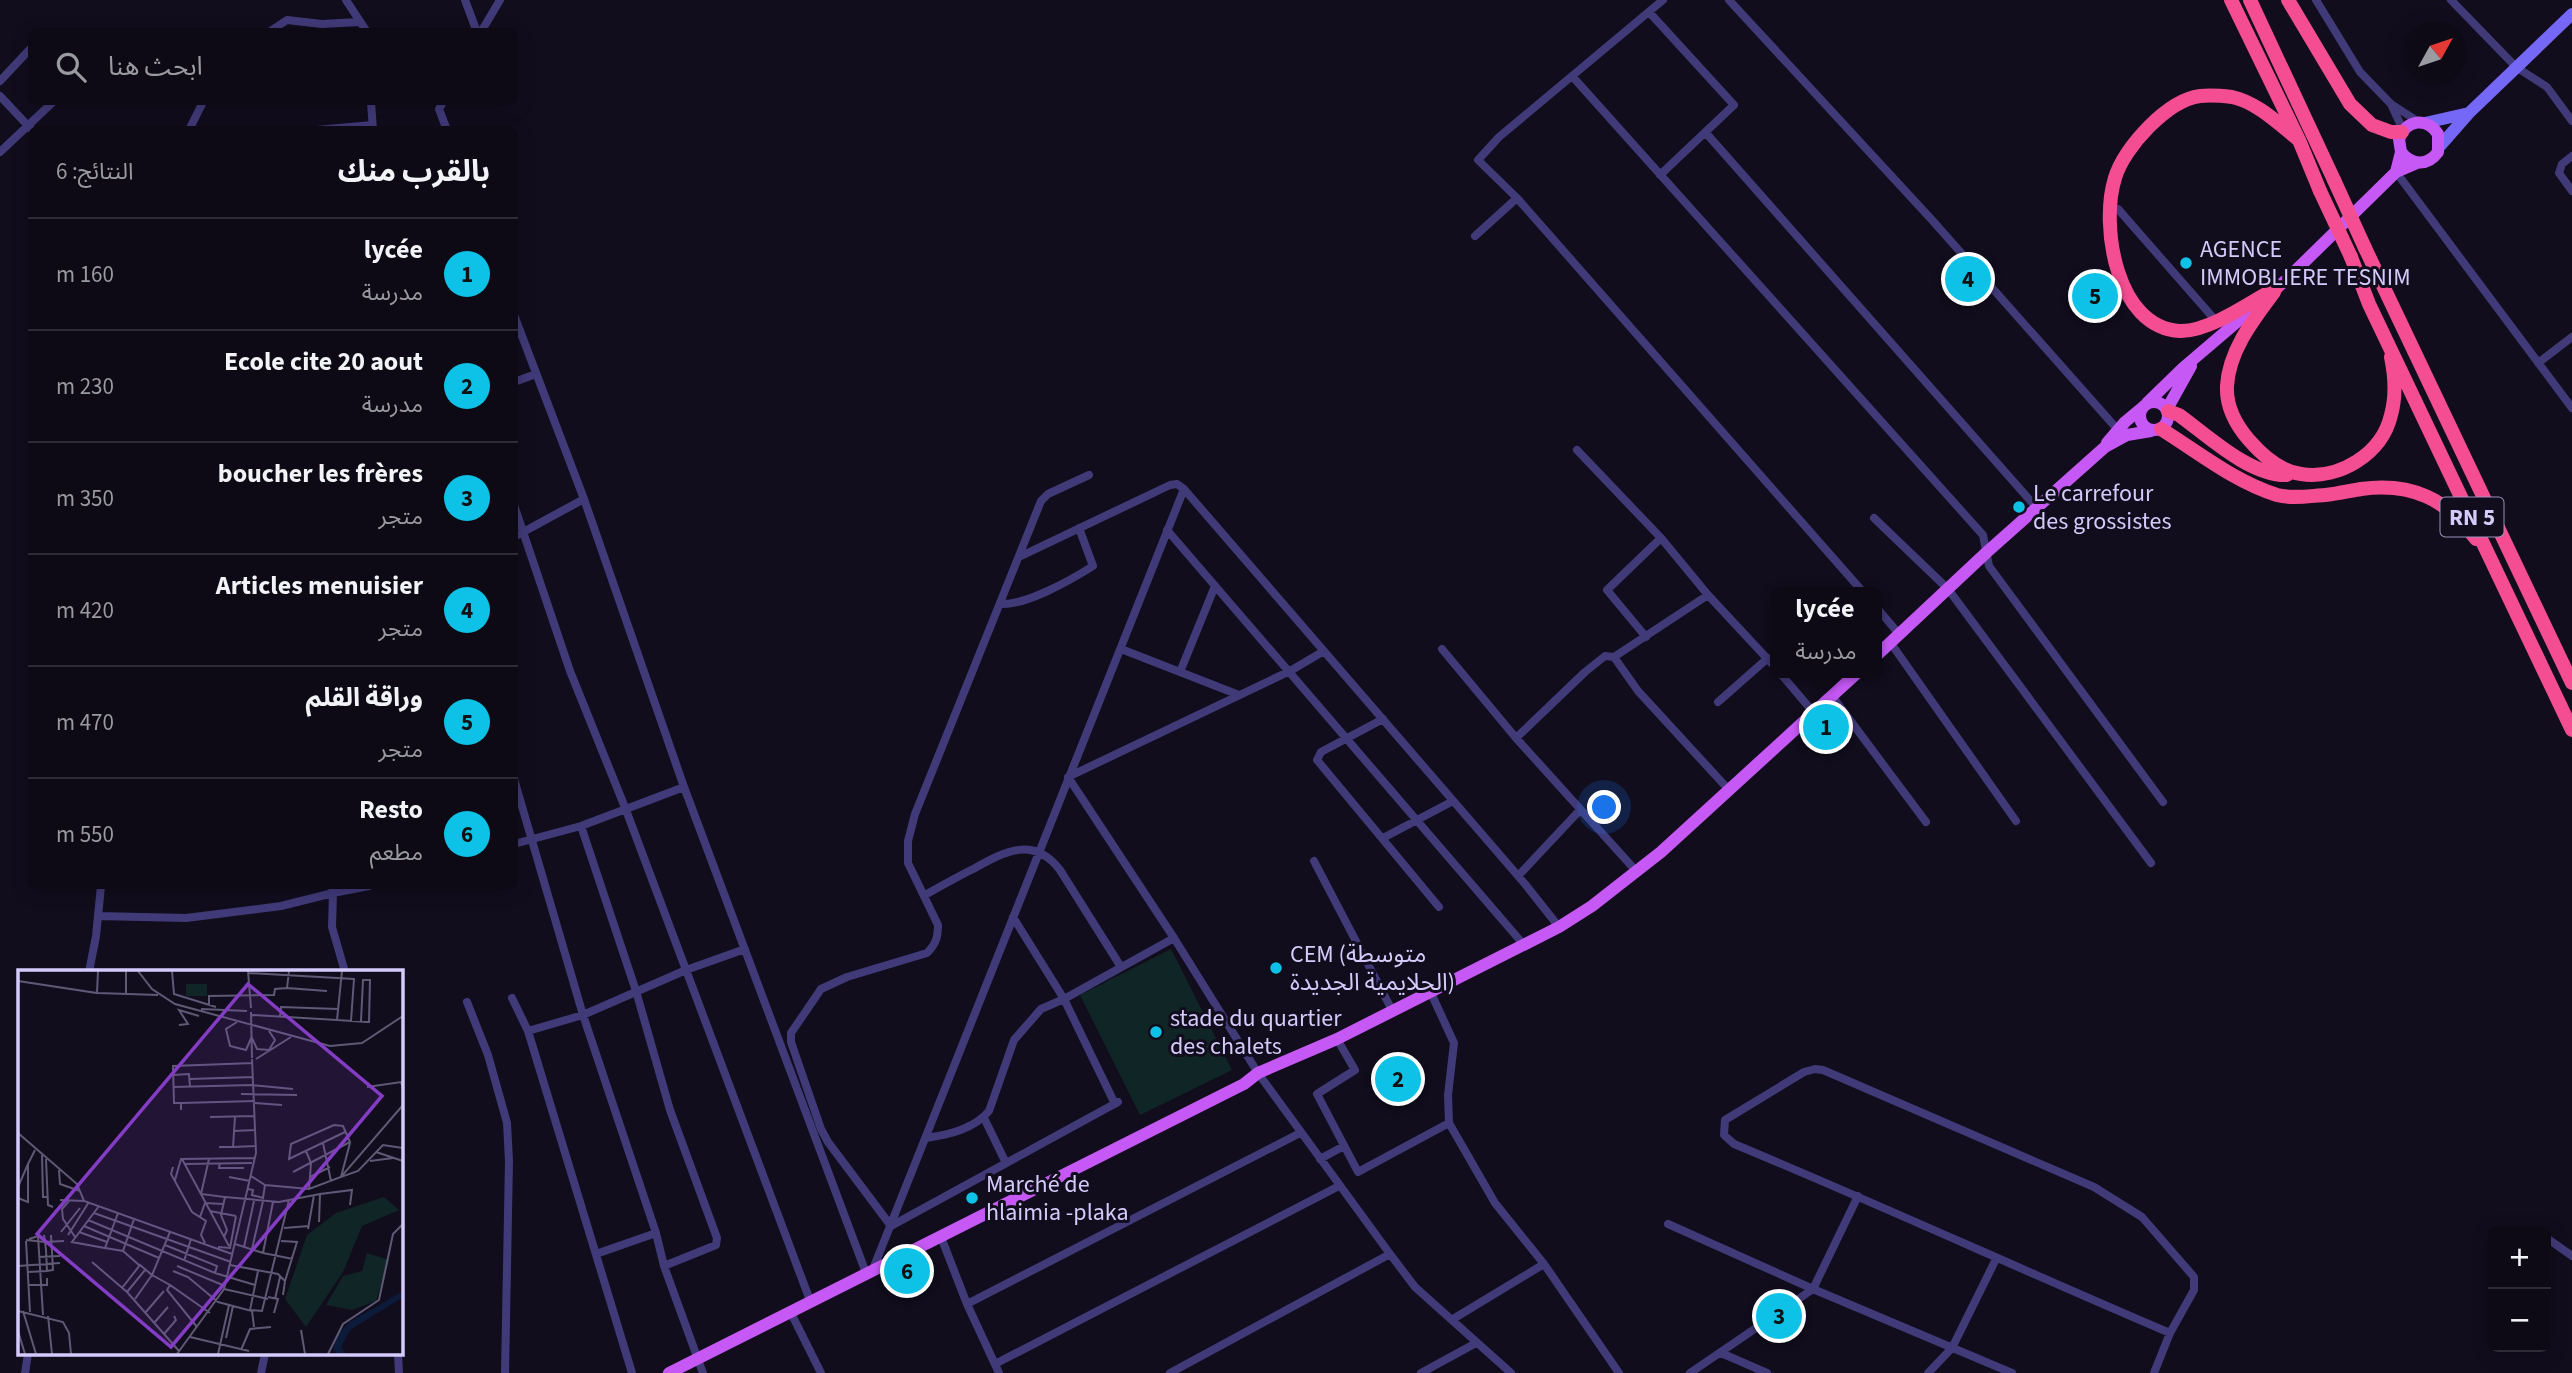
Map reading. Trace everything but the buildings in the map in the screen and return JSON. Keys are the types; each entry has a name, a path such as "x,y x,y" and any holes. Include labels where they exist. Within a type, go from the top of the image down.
{"highway":[{"name":"RN 5","path":"2231,0 2299,141 2370,304 2572,730"},
{"name":"RN 5","path":"2250,0 2572,683"},
{"path":"2288,0 2350,104 2372,125 2391,132 2402,131"},
{"path":"2276,288 2216,321 2191,330 2172,330 2150,319 2130,299 2118,274 2111,241 2111,193 2120,166 2140,137 2166,112 2199,96 2232,97 2245,102 2299,141"},
{"path":"2276,288 2249,325 2235,354 2227,386 2230,410 2244,434 2259,452 2279,467 2299,474"},
{"path":"2167,410 2179,415 2248,465 2273,473 2324,475 2347,468 2371,451 2391,418 2395,391 2392,359 2370,304"},
{"path":"2156,430 2223,470 2277,495 2296,498 2364,488 2396,488 2423,493 2458,516 2498,571"}],"main road":[{"path":"1882,650 2105,447 2118,430 2196,357 2276,288 2396,172 2434,157 2440,146 2469,113 2572,14"},
{"path":"2417,163 2405,157 2402,152 2399,145 2402,131 2413,123 2469,113"},
{"path":"2422,122 2438,134 2440,146"},
{"path":"2396,172 2402,152"},
{"path":"2105,447 2127,435 2156,430 2168,421 2167,410 2196,357"},
{"path":"2145,405 2157,402 2167,410"},
{"path":"2145,405 2140,421 2156,430"},
{"path":"669,1373 1244,1084 1258,1073 1393,1012 1559,927 1637,872 1852,678"}],"street":[{"path":"346,0 364,28"},
{"path":"465,0 477,28"},
{"path":"482,28 500,0"},
{"path":"1663,0 1499,137 1478,160 1517,198 1859,587"},
{"path":"1729,0 1932,220 2118,430"},
{"path":"2316,0 2360,72 2391,104 2422,122"},
{"path":"2451,0 2516,67 2547,87 2572,121"},
{"path":"1649,12 1734,105 1660,175"},
{"path":"275,28 287,20 323,24 359,22"},
{"path":"0,81 28,51"},
{"path":"1572,76 1983,535 1989,566 2163,802"},
{"path":"0,96 29,126"},
{"path":"2391,104 2402,131"},
{"path":"31,126 50,105"},
{"path":"191,126 202,105"},
{"path":"371,105 372,126"},
{"path":"441,105 446,126"},
{"path":"0,152 28,129"},
{"path":"1706,133 2036,507"},
{"path":"2572,156 2563,164 2559,173 2572,191"},
{"path":"2396,172 2572,408"},
{"path":"1475,236 1517,198"},
{"path":"2118,209 2216,321"},
{"path":"518,326 584,499 684,787 870,1271"},
{"path":"2538,363 2572,337"},
{"path":"518,381 536,374"},
{"path":"1577,450 1661,538 1708,595 1770,661"},
{"path":"891,1226 821,1129 790,1042 791,1033 821,989 847,976 927,953 934,946 939,925 908,863 908,841 913,823 943,741 1041,501 1089,475"},
{"path":"1019,557 1177,484 1383,719 1559,927"},
{"path":"870,1271 891,1226 1184,489"},
{"path":"518,535 584,499"},
{"path":"518,516 570,671 626,810 811,1303"},
{"path":"1874,518 1948,589 2151,863"},
{"path":"1000,604 1012,605 1093,566 1079,528"},
{"path":"1167,530 1524,945"},
{"path":"1646,637 1607,590 1661,538"},
{"path":"1180,672 1215,586"},
{"path":"1516,738 1605,656 1614,657 1708,595"},
{"path":"1882,616 2016,821"},
{"path":"1121,649 1239,695"},
{"path":"1442,649 1516,738 1637,872"},
{"path":"1068,777 1290,671 1324,651"},
{"path":"1614,657 1638,691 1729,790"},
{"path":"1718,702 1768,658"},
{"path":"1784,678 1814,713"},
{"path":"1832,696 1926,822"},
{"path":"1383,719 1321,752 1317,760 1439,907"},
{"path":"1068,777 1174,938 1258,1073 1339,1186 1415,1287 1511,1373"},
{"path":"518,843 581,826 684,787"},
{"path":"518,794 583,1015 656,1233 664,1266 703,1373"},
{"path":"1383,838 1453,801"},
{"path":"1518,876 1580,810"},
{"path":"581,826 636,991 670,1110 717,1237 716,1245 709,1249 664,1266"},
{"path":"925,895 1000,854 1016,849 1039,852 1052,860 1060,870 1121,967"},
{"path":"1314,861 1393,1012"},
{"path":"89,970 101,889"},
{"path":"98,916 186,919 281,906 332,889 332,927 344,970"},
{"path":"891,1226 1116,1103 1064,999 1013,917"},
{"path":"926,1138 959,1131 984,1118 989,1111 1014,1040 1041,1009 1174,938"},
{"path":"528,1031 583,1015 686,970 745,949"},
{"path":"1432,993 1454,1043 1448,1096 1449,1123 1494,1203 1544,1264 1619,1373"},
{"path":"512,998 528,1031 632,1373"},
{"path":"467,1002 488,1055 507,1123 509,1161 505,1373"},
{"path":"1337,1039 1355,1070 1317,1094 1358,1172 1449,1123"},
{"path":"2154,1373 2170,1333 2194,1290 2194,1277 2142,1217 2094,1187 1823,1070 1804,1072 1725,1120 1724,1135 1734,1144 2170,1333"},
{"path":"984,1118 1006,1163"},
{"path":"967,1304 1300,1133"},
{"path":"1320,1159 1344,1146"},
{"path":"995,1364 1339,1186"},
{"path":"1690,1373 1813,1289 1858,1196"},
{"path":"1668,1224 2012,1373"},
{"path":"596,1255 656,1233"},
{"path":"941,1237 967,1304 999,1373"},
{"path":"2551,1241 2572,1256"},
{"path":"1170,1373 1390,1254"},
{"path":"1928,1373 1952,1348 1996,1259"},
{"path":"1453,1319 1544,1264"},
{"path":"791,1313 821,1373"},
{"path":"1421,1373 1476,1343"},
{"path":"1721,1353 1766,1373"}],"green space":[{"name":"stade du quartier des chalets","path":"1171,949 1232,1070 1140,1115 1080,995"}],"place":[{"name":"AGENCE IMMOBLIERE TESNIM","path":"2186,263"},
{"name":"Articles menuisier","path":"1968,279"},
{"name":"وراقة القلم","path":"2095,296"},
{"name":"Le carrefour des grossistes","path":"2019,507"},
{"name":"lycée","path":"1826,727"},
{"name":"CEM (متوسطة الحلايمية الجديدة)","path":"1276,968"},
{"name":"stade du quartier des chalets","path":"1156,1032"},
{"name":"Ecole cite 20 aout","path":"1398,1079"},
{"name":"Marché de hlaimia -plaka","path":"972,1198"},
{"name":"Resto","path":"907,1271"},
{"name":"boucher les frères","path":"1779,1316"}]}
